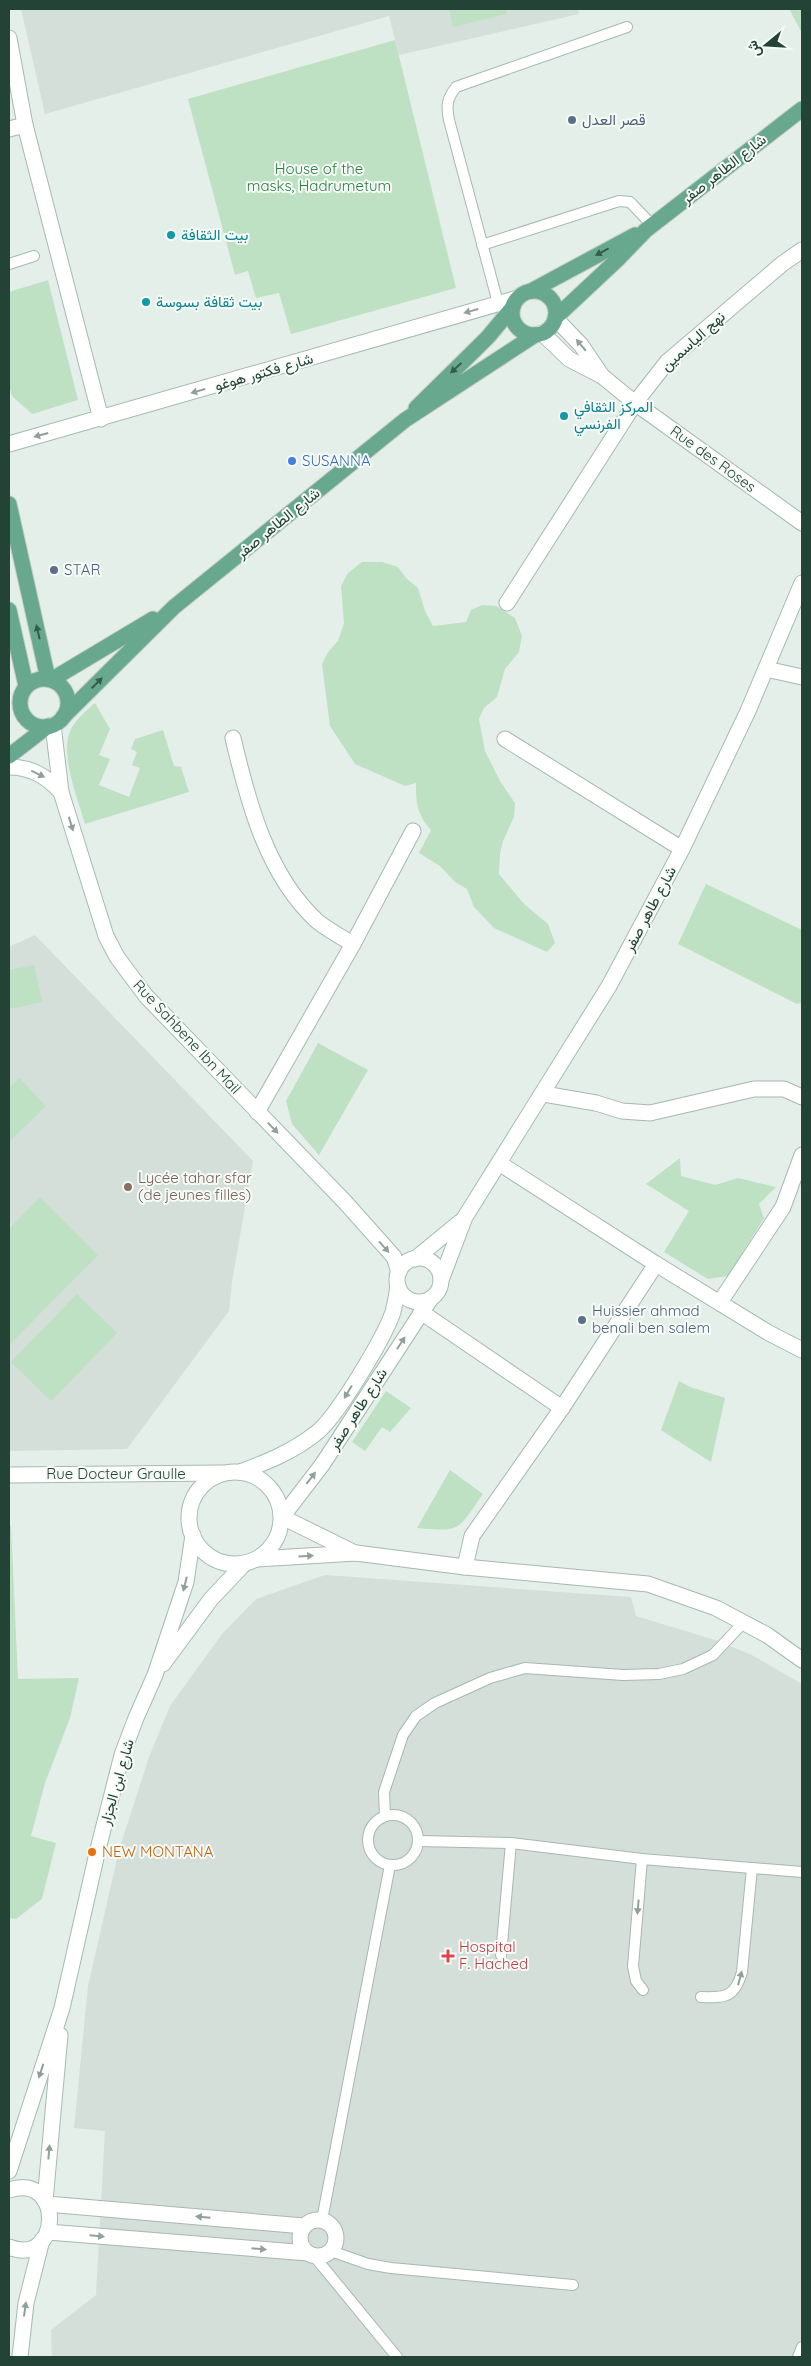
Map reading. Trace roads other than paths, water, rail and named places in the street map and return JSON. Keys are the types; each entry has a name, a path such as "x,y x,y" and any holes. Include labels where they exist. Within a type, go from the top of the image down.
{"main road":[{"name":"شارع الطاهر صفر","path":"555,318 649,227 802,109"},
{"name":"شارع الطاهر صفر","path":"9,756 55,723 174,607 405,420 488,337 515,300 649,227"},
{"path":"538,291 550,298 556,310 555,318 553,324 539,334 527,334 515,323 515,300 538,291"},
{"name":"شارع الطاهر صفر","path":"405,420 539,334"},
{"path":"9,504 50,680"},
{"name":"شارع الطاهر صفر","path":"50,680 174,607"},
{"path":"9,610 26,686 20,702 9,716"},
{"path":"20,702 24,716 35,725 55,723 68,703 58,683 40,679 26,686"}],"street":[{"path":"9,38 25,124 101,419"},
{"path":"9,129 25,124"},
{"name":"نهج الياسمين","path":"507,603 635,403 667,362 782,264 802,250"},
{"name":"شارع فكتور هوغو","path":"9,444 515,300"},
{"path":"555,318 581,345 602,376"},
{"path":"539,334 569,359 602,376"},
{"name":"Rue des Roses","path":"602,376 635,403 802,523"},
{"name":"شارع طاهر صفر","path":"441,1280 465,1217 544,1094 609,986 682,849 766,669 802,583"},
{"path":"766,669 802,677"},
{"name":"Rue Sahbene Ibn Mail","path":"55,723 61,792 106,936 117,957 146,996 345,1202 394,1258 399,1279"},
{"path":"233,738 254,812 281,877 297,899 317,920 353,944"},
{"path":"506,739 682,849"},
{"path":"9,767 20,767 36,771 50,780 61,792"},
{"path":"257,1112 353,944 413,831"},
{"path":"544,1094 596,1103 622,1111 650,1113 754,1089 784,1089 802,1097"},
{"path":"720,1302 783,1207 802,1155"},
{"path":"499,1163 656,1264 768,1333 802,1350"},
{"name":"شارع طاهر صفر","path":"415,1259 465,1217"},
{"path":"415,1259 430,1261 440,1272 441,1280 436,1294 431,1298 418,1302 406,1297 399,1279 403,1266 415,1259"},
{"path":"465,1567 472,1536 562,1408 656,1264"},
{"name":"شارع طاهر صفر","path":"240,1472 281,1456 317,1433 336,1413 381,1337 393,1312 399,1279"},
{"name":"شارع طاهر صفر","path":"282,1517 322,1465 431,1298"},
{"path":"421,1312 562,1408"},
{"path":"251,1561 267,1551 275,1541 280,1530 282,1517 280,1504 269,1487 253,1475 240,1472 222,1473 201,1487 194,1498 190,1510 193,1536 201,1549 214,1559 229,1564 356,1553 465,1567 648,1584 716,1608 767,1635 802,1660"},
{"name":"Rue Docteur Graulle","path":"9,1475 222,1473"},
{"path":"282,1517 356,1553"},
{"name":"شارع ابن الجزار","path":"9,2171 62,2008 98,1849 122,1755 155,1676 186,1582 193,1536"},
{"name":"شارع ابن الجزار","path":"155,1676 211,1599 251,1561"},
{"name":"شارع ابن الجزار","path":"45,2236 51,2218 46,2202 62,2008"},
{"path":"9,2190 28,2189 46,2202 304,2226"},
{"path":"9,2247 29,2249 45,2236 322,2256 332,2251 336,2242 336,2235 333,2228 322,2220 312,2220 304,2226 300,2234 300,2242 311,2255"},
{"path":"20,2357 26,2303 45,2236"}],"lane":[{"path":"515,300 482,245 449,120 446,105 449,96 456,87 627,28"},
{"path":"482,245 619,201 630,202 649,227"},
{"path":"9,264 34,256"},
{"path":"385,1816 384,1792 403,1735 416,1716 435,1703 490,1678 526,1668 623,1675 659,1674 683,1669 713,1655 743,1623"},
{"path":"393,1815 408,1820 416,1833 418,1841 416,1849 406,1862 390,1865 375,1858 368,1842 372,1826 385,1816 393,1815"},
{"path":"418,1841 511,1843 642,1859 802,1872"},
{"path":"501,1954 511,1843"},
{"path":"642,1859 633,1966 636,1981 643,1990"},
{"path":"322,2220 390,1865"},
{"path":"701,1997 724,1996 731,1993 737,1987 742,1972 752,1868"},
{"path":"332,2251 368,2264 391,2268 573,2285"},
{"path":"311,2255 397,2357"},
{"path":"798,2357 802,2347"}],"place":[{"name":"قصر العدل","path":"572,120"},
{"name":"بيت الثقافة","path":"171,235"},
{"name":"بيت ثقافة بسوسة","path":"146,302"},
{"name":"المركز الثقافي الفرنسي","path":"564,416"},
{"name":"SUSANNA","path":"292,461"},
{"name":"STAR","path":"54,570"},
{"name":"Lycée tahar sfar (de jeunes filles)","path":"128,1187"},
{"name":"Huissier ahmad benali ben salem","path":"582,1320"},
{"name":"NEW MONTANA","path":"92,1852"},
{"name":"Hospital F. Hached","path":"448,1956"}],"park label":[{"name":"House of the masks, Hadrumetum","path":"319,178"}]}
